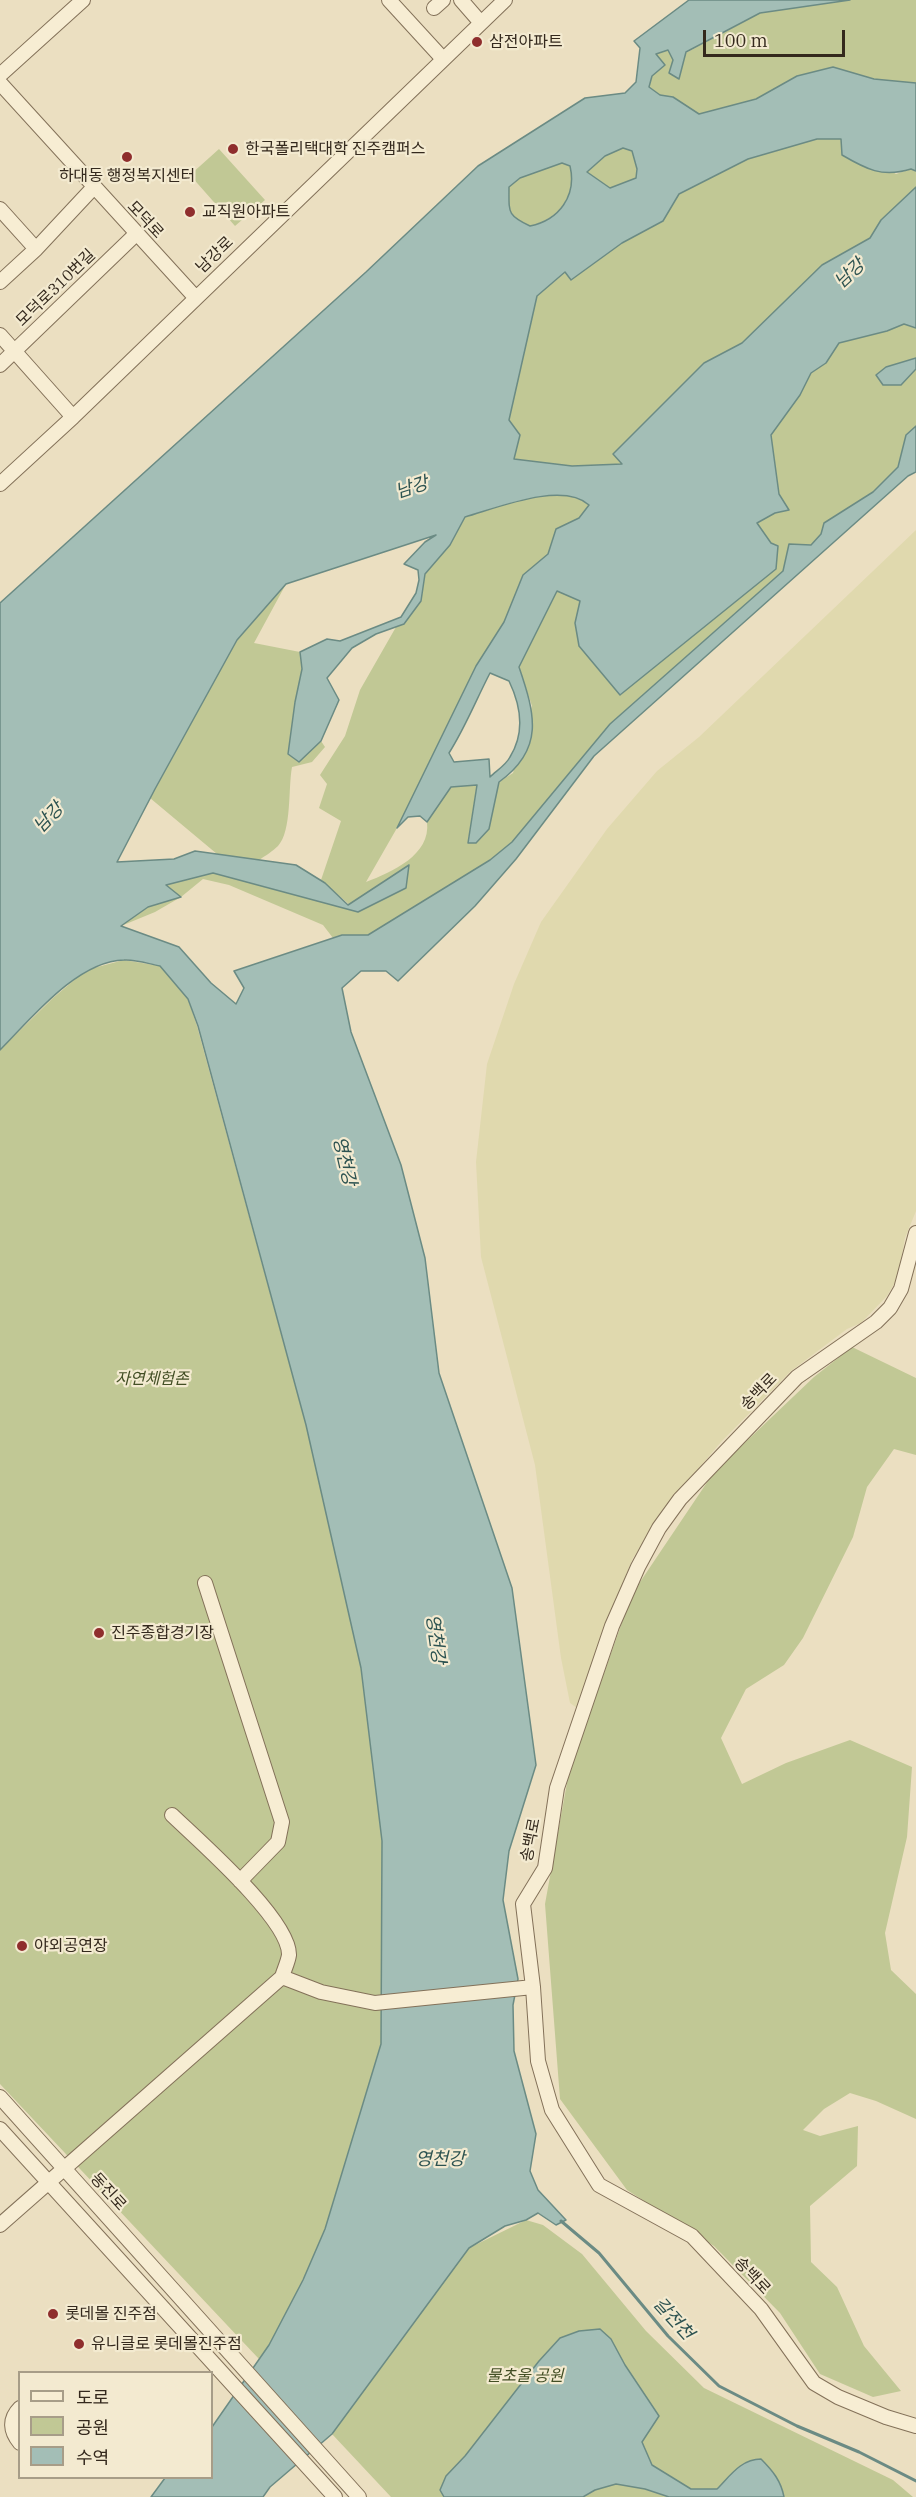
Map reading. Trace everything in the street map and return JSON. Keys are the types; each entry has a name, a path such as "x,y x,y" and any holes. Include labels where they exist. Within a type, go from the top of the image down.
{"street":[{"path":"0,75 83,0"},
{"path":"389,0 443,59"},
{"path":"461,0 481,23"},
{"name":"남강로","path":"0,484 73,417 505,0"},
{"name":"모덕로","path":"0,83 93,188 195,297"},
{"path":"0,282 36,249 93,188"},
{"path":"0,209 36,249"},
{"name":"모덕로310번길","path":"0,365 136,234"},
{"path":"0,335 73,417"},
{"name":"송백로","path":"916,1233 901,1288 890,1308 876,1322 797,1377 680,1499 659,1528 638,1567 612,1626 557,1788 545,1868 523,1904 533,1987 538,2061 552,2110 599,2184 692,2236 761,2309 814,2383 838,2397 886,2417 916,2426"},
{"path":"205,1583 282,1822 278,1842 240,1881"},
{"path":"0,2224 282,1977 289,1954 279,1926 240,1881 172,1815"},
{"path":"282,1977 321,1992 375,2003 533,1987"},
{"name":"동진로","path":"0,2097 359,2497"},
{"path":"0,2129 335,2497"},
{"path":"18,2410 6,2428 18,2441"}],"shaded area":[{"path":"916,530 916,1211 905,1238 898,1277 887,1296 861,1323 847,1329 791,1371 721,1442 682,1488 633,1558 577,1708 570,1703 561,1658 535,1465 481,1257 476,1162 487,1064 514,984 541,922 607,829 657,771 699,737"}],"green space":[{"path":"850,0 916,0 916,83 874,79 833,67 797,76 756,99 699,114 673,97 660,96 649,87 656,54 668,49 673,60 760,13"},
{"path":"817,139 841,139 896,174 911,169 916,171 916,187 881,220 870,238 822,265 742,343 704,363 613,454 623,464 572,466 514,459 509,420 537,296 566,272 570,280 622,243 663,221 679,194 748,159"},
{"path":"623,148 632,151 637,178 610,188 587,172 605,156"},
{"path":"219,149 265,200 235,226 190,175"},
{"path":"562,163 570,166 571,187 564,204 557,212 540,223 530,226 513,216 510,208 509,187 520,178"},
{"path":"904,324 916,328 916,358 886,367 901,385 916,369 916,426 906,435 898,467 873,492 824,523 821,534 811,545 789,544 783,571 610,724 512,842 490,860 368,935 342,935 333,938 323,925 229,885 203,879 181,897 155,912 121,926 148,907 180,897 165,885 213,873 358,912 321,880 341,821 319,808 327,784 320,775 345,736 360,690 396,627 404,624 421,601 425,574 450,545 465,517 511,503 546,496 563,495 577,498 589,505 579,518 556,529 548,554 523,575 504,622 476,666 397,828 366,882 398,867 416,853 427,834 427,822 451,787 477,784 468,842 493,804 499,782 513,773 532,706 519,667 557,591 581,601 575,623 579,646 621,695 771,543 757,523 775,513 789,510 779,494 771,435 800,395 811,373 826,363 839,343 887,331"},
{"path":"286,584 254,643 300,652 302,669 288,754 339,700 321,741 325,747 312,762 292,767 288,820 278,846 259,860 217,854 150,798 237,640"},
{"name":"자연체험존","path":"124,960 160,966 188,999 197,1026 306,1425 361,1668 382,1841 381,2044 325,2229 303,2280 269,2345 259,2359 0,2084 0,1050 53,998 86,970"},
{"path":"852,1347 916,1378 916,1455 894,1449 867,1487 853,1537 803,1638 784,1665 746,1689 721,1738 742,1784 786,1763 850,1740 912,1767 907,1837 885,1933 891,1970 916,1994 916,2119 876,2101 850,2093 824,2109 803,2130 820,2136 858,2126 857,2166 810,2206 811,2262 837,2287 864,2346 901,2391 873,2397 820,2374 780,2313 714,2246 627,2190 560,2099 545,1904 569,1772 632,1594 714,1472 814,1377"},
{"name":"물초울 공원","path":"526,2220 543,2225 582,2254 646,2331 704,2388 893,2480 913,2497 391,2497 332,2434 469,2248"}],"water":[{"path":"689,0 850,0 760,13 686,52 679,79 669,73 673,60 668,50 656,54 665,65 652,76 649,87 660,95 673,97 699,114 756,99 797,76 833,67 874,79 916,83 916,171 911,169 891,173 875,171 842,155 841,139 817,139 748,159 679,194 663,221 622,243 571,280 565,272 537,296 509,420 520,435 514,459 572,466 622,464 613,454 704,363 742,343 822,265 870,238 881,220 916,187 916,328 904,324 887,331 839,343 826,363 811,373 800,395 771,435 779,494 789,510 775,513 757,523 771,543 778,546 776,569 620,695 579,646 575,623 580,601 557,591 519,667 532,715 530,744 514,770 499,782 489,829 476,843 468,843 477,785 451,787 427,822 420,816 408,817 397,828 476,666 504,622 523,575 548,554 556,529 579,518 589,505 577,498 563,495 546,496 511,503 465,517 450,545 425,574 421,601 404,624 376,634 352,648 327,678 339,700 321,741 299,762 288,754 302,669 300,652 327,639 340,641 401,617 416,593 419,580 418,570 404,564 425,542 436,535 286,584 237,640 117,862 174,859 195,851 296,865 325,883 348,905 409,865 406,888 358,912 213,873 166,885 181,897 148,907 121,926 179,947 211,983 236,1004 244,988 234,971 342,935 368,935 490,860 512,842 610,724 783,571 789,544 811,545 821,534 824,523 873,492 898,467 906,435 916,426 916,472 908,476 594,756 516,859 475,906 398,981 386,971 361,971 342,988 351,1032 401,1165 425,1258 439,1373 512,1588 536,1765 509,1851 503,1900 518,1979 513,2005 514,2051 536,2134 530,2171 538,2190 566,2220 556,2225 538,2213 526,2220 505,2226 469,2248 332,2434 270,2487 263,2497 151,2497 164,2479 213,2479 213,2426 269,2345 303,2280 325,2229 381,2044 382,1841 361,1668 306,1425 198,1026 188,999 160,966 128,960 106,963 89,970 56,994 0,1050 0,603 366,272 478,166 585,98 625,93 636,82 640,48 634,41","holes":["623,148 632,151 637,169 636,178 610,188 587,172 605,156","562,163 570,166 571,177 571,187 564,205 549,218 530,226 513,216 510,208 509,187 520,178","490,673 509,681 520,719 515,748 506,763 490,777 489,759 454,762 449,753"]},
{"path":"916,358 916,369 901,385 883,385 876,375 886,367"},
{"path":"600,2329 611,2339 625,2365 659,2416 642,2442 652,2465 691,2489 717,2489 742,2465 761,2459 776,2476 784,2497 669,2497 645,2489 616,2484 595,2490 583,2497 444,2497 440,2490 446,2476 465,2456 539,2361 560,2338 579,2331"}],"waterway":[{"name":"갈전천","path":"561,2221 599,2253 668,2336 719,2386 797,2426 859,2452 916,2481"}],"place":[{"name":"삼전아파트","path":"477,42"},
{"name":"한국폴리택대학 진주캠퍼스","path":"233,149"},
{"name":"하대동 행정복지센터","path":"127,157"},
{"name":"교직원아파트","path":"190,212"},
{"name":"진주종합경기장","path":"99,1633"},
{"name":"야외공연장","path":"22,1946"},
{"name":"롯데몰 진주점","path":"53,2314"},
{"name":"유니클로 롯데몰진주점","path":"79,2344"}],"water label":[{"name":"남강","path":"850,274"},
{"name":"남강","path":"412,488"},
{"name":"남강","path":"49,818"},
{"name":"영천강","path":"344,1161"},
{"name":"영천강","path":"435,1639"},
{"name":"영천강","path":"440,2160"}]}
